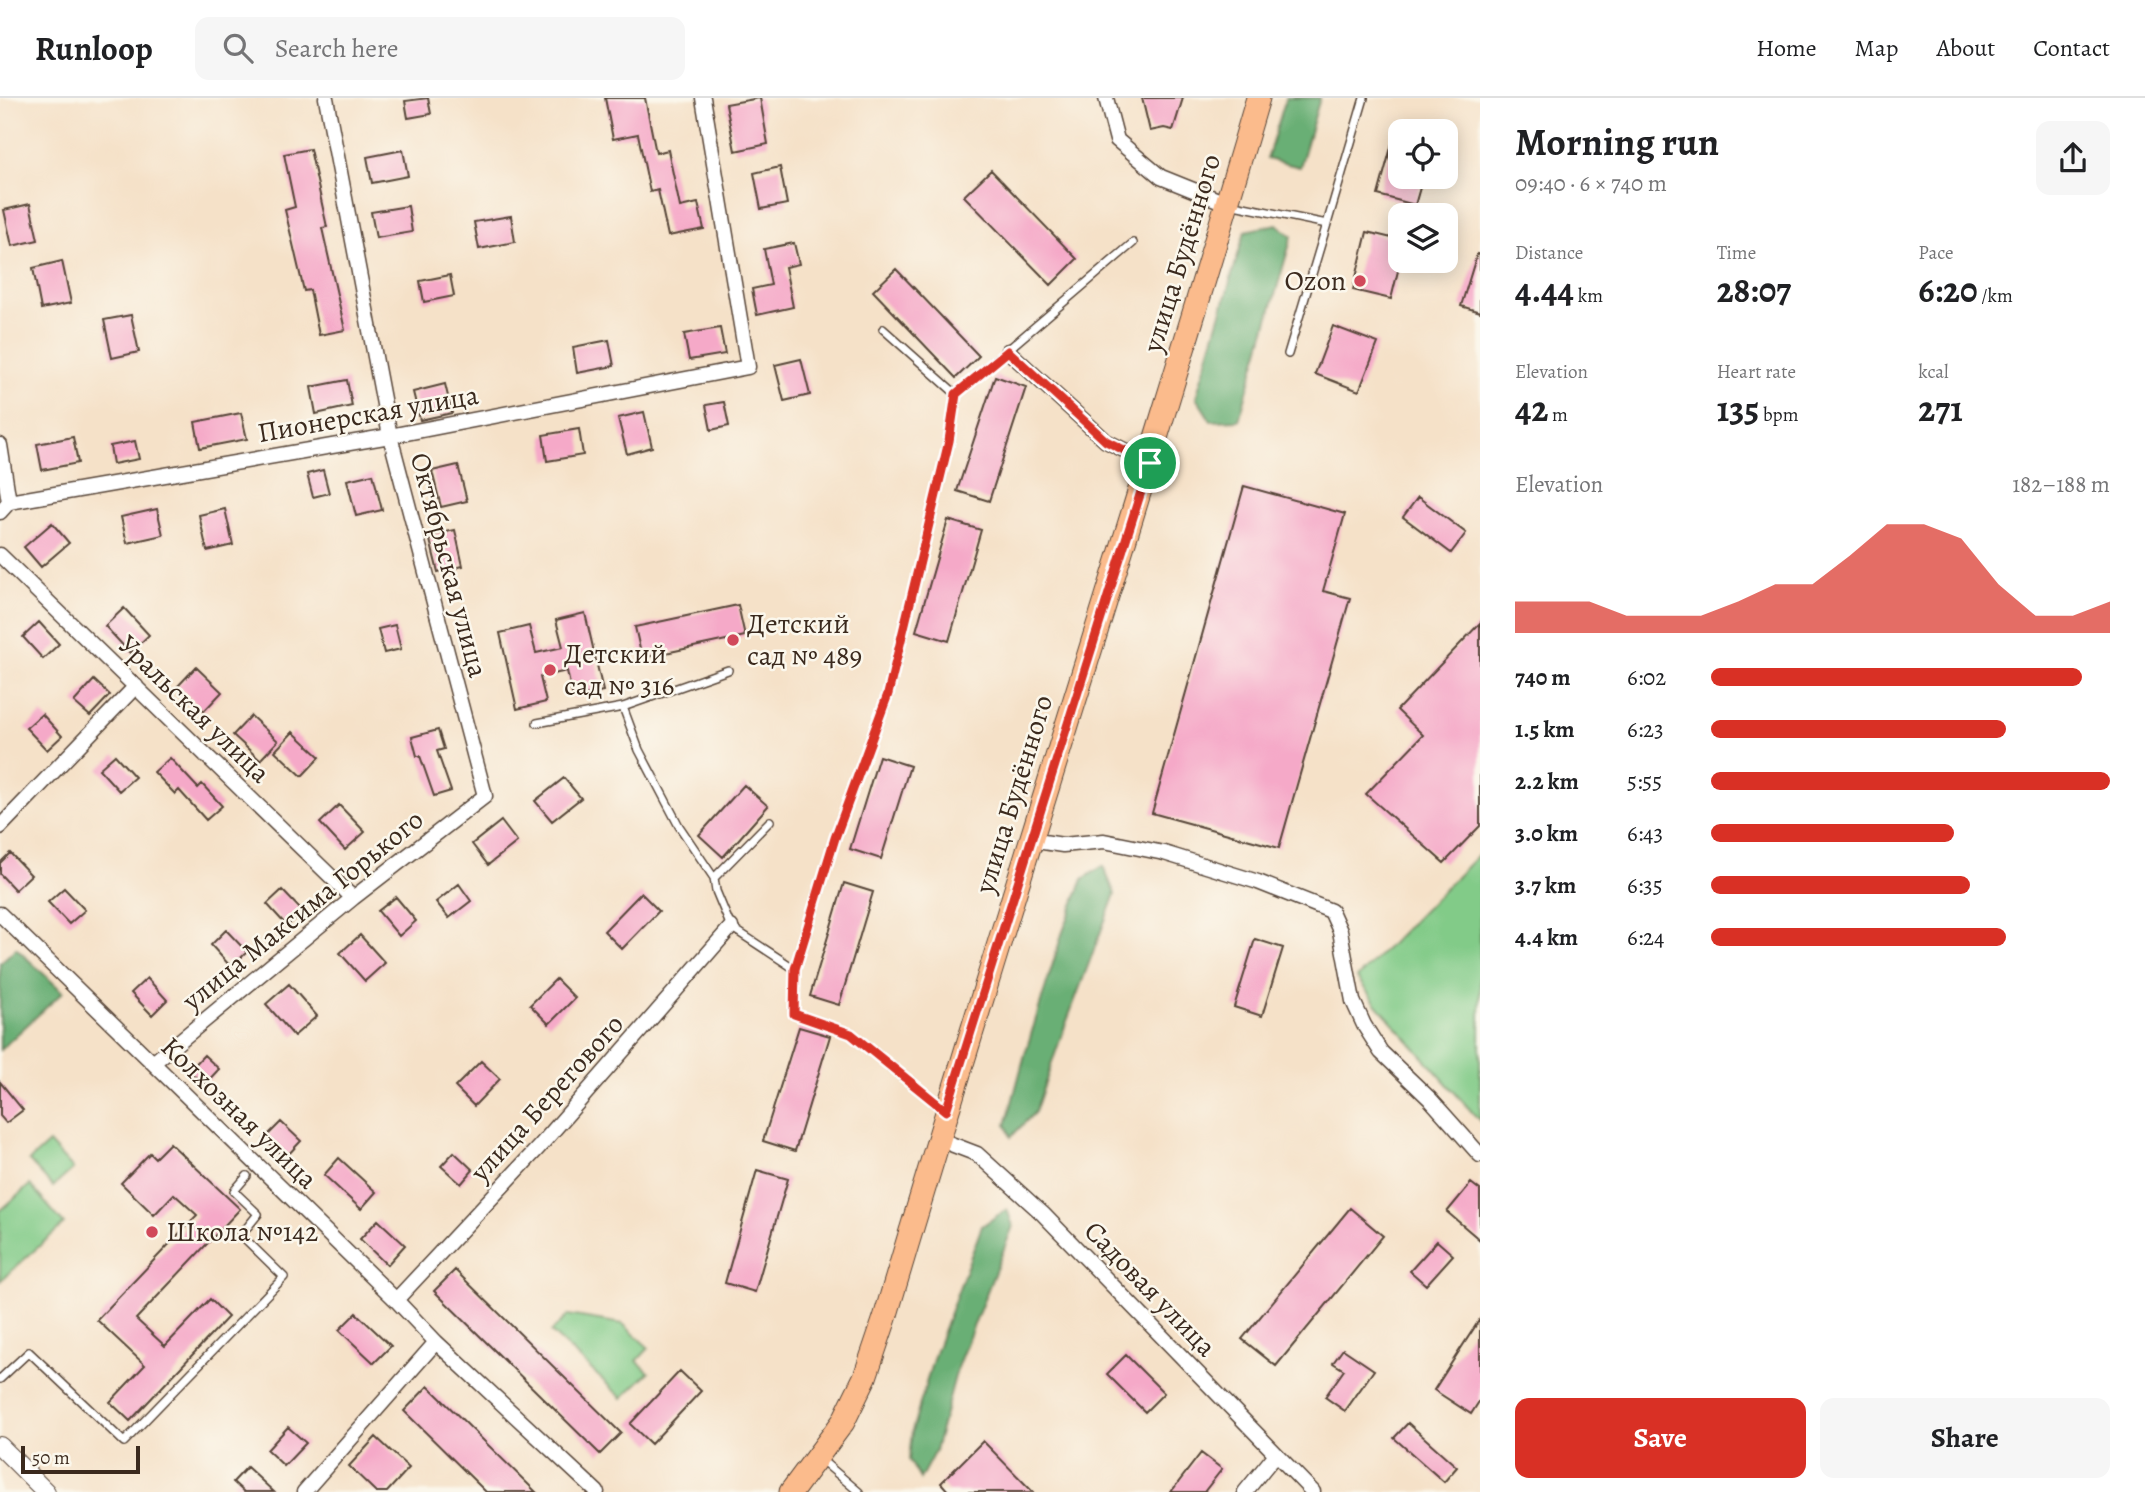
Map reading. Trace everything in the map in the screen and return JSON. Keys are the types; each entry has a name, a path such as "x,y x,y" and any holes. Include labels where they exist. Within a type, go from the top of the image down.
{"main road":[{"name":"улица Будённого","path":"791,1492 843,1422 865,1377 1030,840 1150,463 1258,98"}],"street":[{"name":"Октябрьская улица","path":"326,98 390,436 485,796"},
{"name":"Пионерская улица","path":"5,507 748,367 703,98"},
{"path":"1106,98 1116,140 1161,177 1228,204"},
{"path":"1008,351 1106,441 1150,463"},
{"path":"0,445 5,507"},
{"name":"Уральская улица","path":"0,555 353,898"},
{"path":"0,827 136,687"},
{"name":"улица Максима Горького","path":"153,1063 353,898 485,796"},
{"path":"1030,840 1062,845 1104,841 1164,853 1258,882 1331,911 1340,931 1353,1000 1364,1025 1381,1052 1430,1099 1480,1156"},
{"name":"Колхозная улица","path":"0,914 436,1342 588,1476 597,1492"},
{"name":"улица Берегового","path":"396,1300 539,1147 731,927"},
{"name":"Садовая улица","path":"938,1139 977,1154 1043,1214 1312,1492"},
{"path":"304,1492 436,1342"},
{"path":"0,1447 46,1492"},
{"path":"1245,1492 1276,1454"}],"lane":[{"path":"1288,354 1364,98"},
{"path":"1228,204 1327,224"},
{"path":"946,1111 851,1034 794,1014 795,969 835,838 888,694 949,441 956,394 1133,243"},
{"path":"883,329 956,394"},
{"path":"537,723 623,707 728,670"},
{"path":"623,707 639,750 680,826 714,878 716,891 731,927 795,969"},
{"path":"714,878 770,821"},
{"path":"0,1379 29,1352 124,1442 284,1277 241,1235 258,1214 234,1191 247,1176"},
{"path":"819,1457 859,1492"}],"green space":[{"path":"1286,98 1320,98 1300,167 1267,159"},
{"path":"1277,224 1292,236 1239,420 1211,421 1196,397 1245,231"},
{"path":"1480,853 1480,1121 1378,1006 1357,978"},
{"path":"1103,866 1115,894 1035,1112 1011,1137 1006,1125 1062,934 1083,879"},
{"path":"16,948 63,992 0,1050 0,963"},
{"path":"49,1143 73,1169 53,1187 29,1161"},
{"path":"30,1185 64,1224 0,1281 0,1211"},
{"path":"1007,1209 1013,1226 958,1365 935,1451 920,1479 909,1460 912,1431 934,1356 982,1226"},
{"path":"568,1315 623,1324 649,1348 637,1361 649,1372 622,1398 551,1332"}],"building":[{"path":"428,98 431,114 408,118 405,101"},
{"path":"605,98 645,98 656,153 668,150 680,207 698,203 704,229 668,236 658,190 650,192 638,134 613,139"},
{"path":"760,98 768,144 735,151 726,104"},
{"path":"1142,98 1183,98 1173,130 1164,128 1150,131"},
{"path":"310,149 327,227 322,228 345,330 319,335 310,290 304,291 285,210 295,207 284,154"},
{"path":"403,150 408,176 372,183 367,157"},
{"path":"1388,158 1388,189 1420,189 1416,203 1378,195"},
{"path":"780,167 787,204 761,209 754,173"},
{"path":"991,170 1077,259 1051,285 964,196"},
{"path":"30,204 38,240 12,246 4,210"},
{"path":"408,206 412,232 376,238 371,212"},
{"path":"511,216 515,242 479,249 474,222"},
{"path":"1367,232 1388,237 1388,273 1398,273 1391,299 1353,290"},
{"path":"794,243 799,264 785,267 793,307 757,315 752,289 771,285 764,249"},
{"path":"1477,254 1480,255 1480,312 1461,306"},
{"path":"62,261 71,303 41,309 33,268"},
{"path":"896,269 979,356 956,378 873,291"},
{"path":"450,275 454,296 424,302 420,281"},
{"path":"131,315 139,352 112,358 104,320"},
{"path":"1333,326 1378,343 1359,391 1315,374"},
{"path":"720,328 725,354 689,360 684,334"},
{"path":"609,340 614,366 577,373 573,347"},
{"path":"801,359 810,395 784,401 775,365"},
{"path":"995,376 1026,387 989,501 957,491"},
{"path":"347,380 352,406 316,414 311,387"},
{"path":"445,384 452,413 420,420 413,392"},
{"path":"724,402 729,426 711,430 706,405"},
{"path":"644,412 652,447 627,454 618,418"},
{"path":"241,413 247,439 200,448 195,422"},
{"path":"579,429 583,455 547,461 543,435"},
{"path":"73,437 78,463 42,470 37,444"},
{"path":"135,441 139,459 113,464 110,446"},
{"path":"458,465 467,501 441,507 432,471"},
{"path":"323,470 329,493 313,497 307,474"},
{"path":"373,474 382,510 356,516 347,480"},
{"path":"1244,486 1345,514 1323,591 1350,598 1279,848 1152,813"},
{"path":"1418,497 1466,533 1451,553 1403,517"},
{"path":"157,509 163,535 127,543 121,517"},
{"path":"225,509 233,545 207,551 199,515"},
{"path":"948,520 981,530 949,641 916,631"},
{"path":"52,523 69,543 41,567 24,547"},
{"path":"455,530 463,566 438,572 429,536"},
{"path":"738,605 745,636 642,658 635,627"},
{"path":"124,608 149,635 130,653 105,626"},
{"path":"585,613 603,691 573,698 567,671 540,677 546,702 517,709 500,633 529,626 536,653 563,647 556,620"},
{"path":"39,622 59,644 43,659 23,637"},
{"path":"1480,623 1480,826 1444,863 1366,794 1423,735 1397,710"},
{"path":"395,625 401,649 384,653 378,629"},
{"path":"196,667 222,692 204,711 178,686"},
{"path":"94,680 110,695 90,716 74,702"},
{"path":"42,714 62,736 47,750 26,728"},
{"path":"251,716 278,741 260,760 233,735"},
{"path":"438,730 444,749 437,751 451,791 434,796 412,737"},
{"path":"293,732 320,757 302,776 275,751"},
{"path":"115,755 135,777 119,791 99,769"},
{"path":"879,756 910,766 881,859 850,849"},
{"path":"170,758 198,788 202,784 222,806 206,820 179,790 175,794 154,772"},
{"path":"564,778 581,798 552,821 535,801"},
{"path":"744,785 768,806 723,857 699,835"},
{"path":"339,805 365,832 345,850 320,823"},
{"path":"501,821 517,842 488,865 472,844"},
{"path":"10,853 31,875 15,890 0,874 0,863"},
{"path":"844,883 873,892 839,1005 810,996"},
{"path":"459,884 471,901 449,918 436,902"},
{"path":"64,888 85,910 69,924 48,902"},
{"path":"282,890 303,912 287,926 267,904"},
{"path":"641,893 659,911 622,949 604,931"},
{"path":"396,897 416,921 399,936 378,911"},
{"path":"226,930 247,952 231,967 211,945"},
{"path":"360,935 385,963 365,981 340,953"},
{"path":"1255,939 1283,948 1262,1016 1234,1007"},
{"path":"147,978 167,1000 152,1015 131,993"},
{"path":"556,979 575,998 549,1024 530,1005"},
{"path":"289,984 317,1016 294,1036 266,1004"},
{"path":"799,1027 830,1036 795,1151 763,1141"},
{"path":"204,1055 219,1069 204,1085 189,1071"},
{"path":"481,1061 500,1079 474,1106 455,1087"},
{"path":"0,1082 23,1110 6,1123 0,1116"},
{"path":"281,1122 301,1141 285,1158 264,1139"},
{"path":"170,1143 240,1209 136,1319 165,1346 210,1299 228,1317 130,1421 110,1402 145,1365 97,1320 197,1215 174,1194 154,1215 121,1183 150,1153 155,1158"},
{"path":"454,1152 473,1170 461,1184 441,1166"},
{"path":"339,1158 376,1192 361,1209 324,1175"},
{"path":"757,1170 788,1179 755,1292 725,1283"},
{"path":"1471,1183 1480,1190 1480,1240 1447,1212"},
{"path":"1350,1208 1383,1236 1276,1366 1242,1339"},
{"path":"378,1220 405,1245 387,1265 360,1239"},
{"path":"1437,1241 1453,1255 1426,1285 1410,1271"},
{"path":"455,1270 621,1433 600,1454 434,1291"},
{"path":"356,1313 391,1346 374,1363 339,1330"},
{"path":"1480,1319 1480,1400 1471,1414 1434,1390"},
{"path":"1343,1349 1374,1370 1345,1411 1325,1397 1344,1370 1333,1363"},
{"path":"1126,1355 1164,1393 1145,1412 1107,1374"},
{"path":"680,1371 701,1391 651,1444 630,1424"},
{"path":"428,1386 536,1492 486,1492 404,1411"},
{"path":"1408,1423 1457,1467 1444,1482 1394,1438"},
{"path":"288,1427 306,1443 284,1466 267,1450"},
{"path":"376,1437 409,1468 387,1492 376,1492 349,1466"},
{"path":"983,1441 1033,1492 949,1492 941,1483"},
{"path":"1201,1453 1222,1469 1204,1492 1171,1492"},
{"path":"247,1467 274,1492 244,1492 233,1482"}],"place":[{"name":"Ozon","path":"1360,281"},
{"name":"Детский сад № 489","path":"733,640"},
{"name":"Детский сад № 316","path":"550,670"},
{"name":"Школа №142","path":"152,1232"}],"route":[{"path":"1008,351 1106,441 1150,463 946,1111 851,1034 794,1014 795,969 835,838 888,694 949,441 956,394 1008,351"}]}
